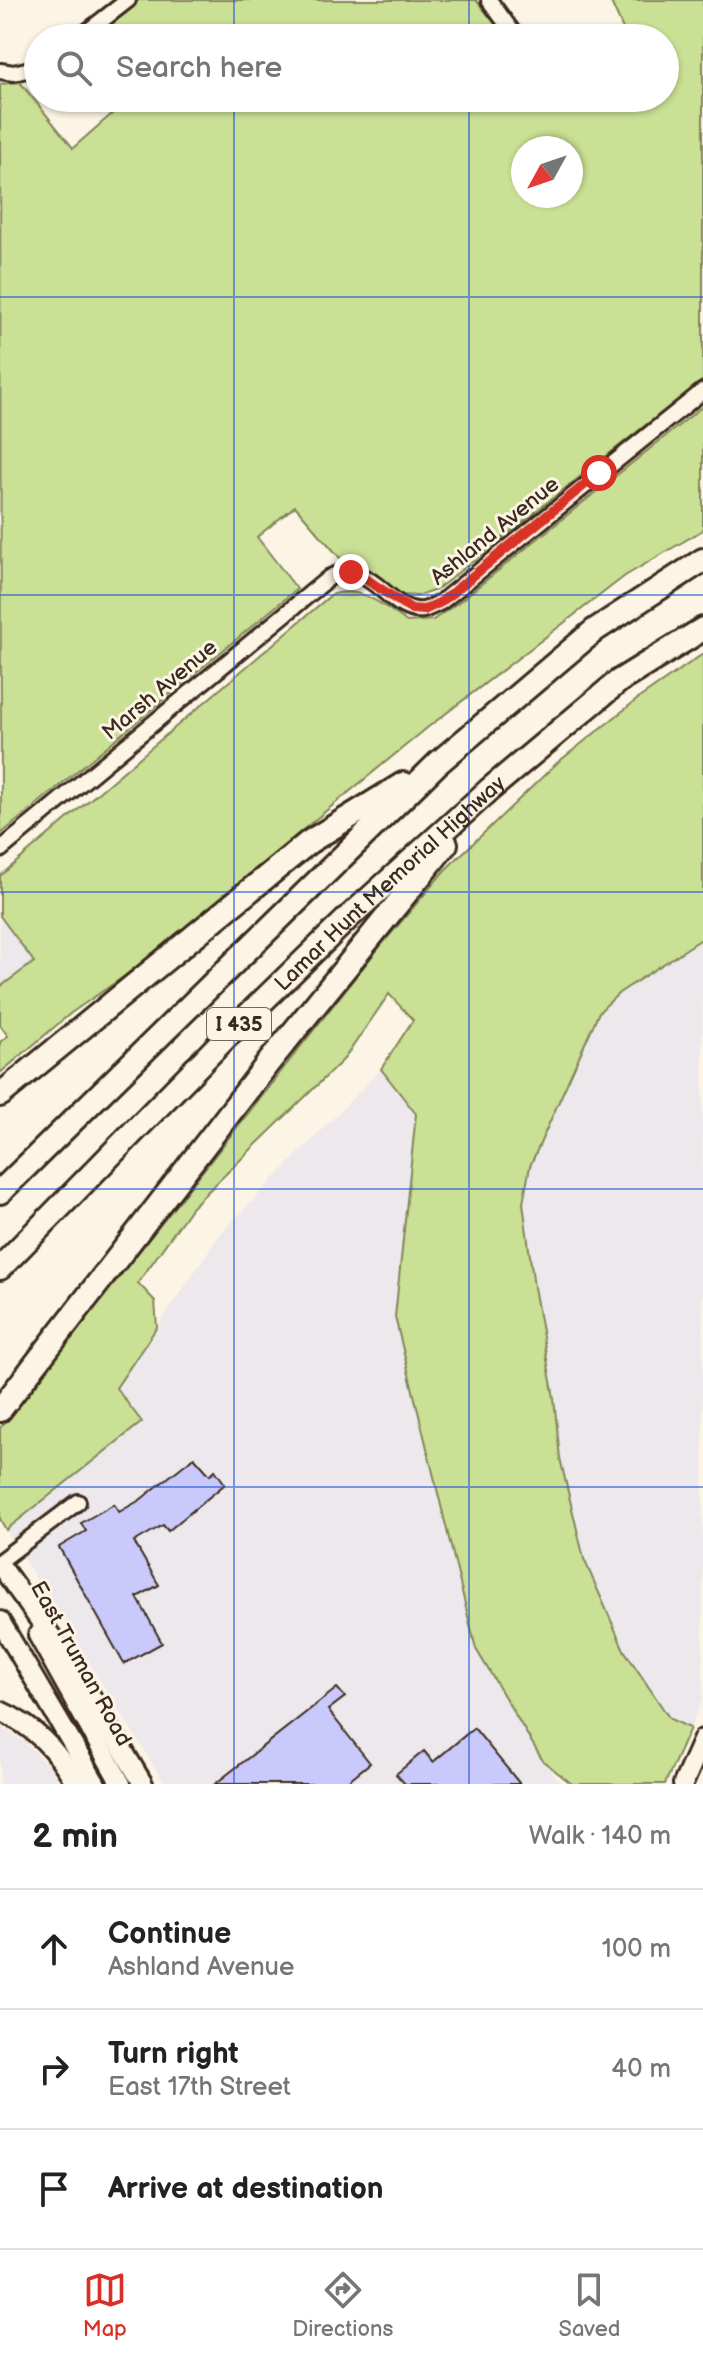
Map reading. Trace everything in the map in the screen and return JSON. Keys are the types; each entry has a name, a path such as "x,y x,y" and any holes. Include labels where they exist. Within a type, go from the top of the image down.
{"highway":[{"name":"I 435","path":"0,1192 438,763 595,630 703,560"},
{"name":"Lamar Hunt Memorial Highway","path":"0,1268 250,1013 348,918 489,790 619,681 703,629"},
{"path":"0,1095 309,842 438,763"},
{"path":"0,1410 269,1062 489,790"}],"main road":[{"name":"East Truman Road","path":"0,1564 121,1784"},
{"path":"0,1564 74,1668 143,1784"},
{"path":"0,1621 96,1784"},
{"path":"0,1636 20,1654"},
{"path":"0,1711 40,1735 66,1765 76,1784"},
{"path":"683,1784 703,1739"}],"street":[{"path":"97,24 128,0"},
{"path":"489,0 507,24"},
{"path":"0,71 24,70"},
{"name":"Ashland Avenue","path":"351,572 411,609 424,610 441,602 703,391"},
{"name":"Marsh Avenue","path":"0,850 330,577 343,571 351,572"},
{"path":"0,1564 78,1502"}],"shaded area":[{"path":"0,916 35,962 0,987"},
{"path":"703,938 703,1699 690,1728 670,1719 624,1650 584,1559 560,1457 554,1398 523,1203 530,1166 599,1012 619,993"},
{"path":"381,1069 416,1114 395,1317 476,1649 543,1761 562,1784 165,1784 6,1531 142,1422 116,1388 220,1234"},
{"path":"0,1726 25,1742 52,1769 61,1784 0,1784"}],"green space":[{"path":"139,0 476,0 495,24 107,24"},
{"path":"610,0 703,0 703,380 436,590 418,596 403,595 355,562 340,558 295,506 257,537 297,589 1,834 0,84 20,82 24,87 24,112 44,112 73,148 114,112 679,112 679,24 621,24"},
{"path":"703,406 703,530 625,576 427,728 126,975 71,1013 0,1073 0,1042 8,1036 0,1025 0,987 34,962 0,916 0,876 331,595 352,593 371,598 407,622 433,620"},
{"path":"703,654 703,938 619,993 599,1012 530,1166 523,1203 554,1398 560,1458 584,1559 624,1650 670,1719 690,1728 665,1784 572,1784 543,1761 476,1649 395,1317 416,1114 381,1069 413,1020 389,994 344,1059 192,1207 138,1283 155,1301 157,1327 116,1388 142,1422 6,1530 0,1519 0,1428 372,956 445,870 557,763 639,698"}],"building":[{"path":"194,1457 210,1475 215,1470 225,1484 168,1531 163,1525 134,1542 159,1585 137,1597 162,1643 124,1664 59,1547 86,1531 81,1523 114,1504 119,1512 140,1500"},
{"path":"337,1688 345,1697 328,1710 370,1763 344,1784 215,1784"},
{"path":"474,1728 520,1784 405,1784 396,1774 424,1751 433,1762"}],"route":[{"path":"351,572 411,609 424,610 441,602 599,473"}]}
